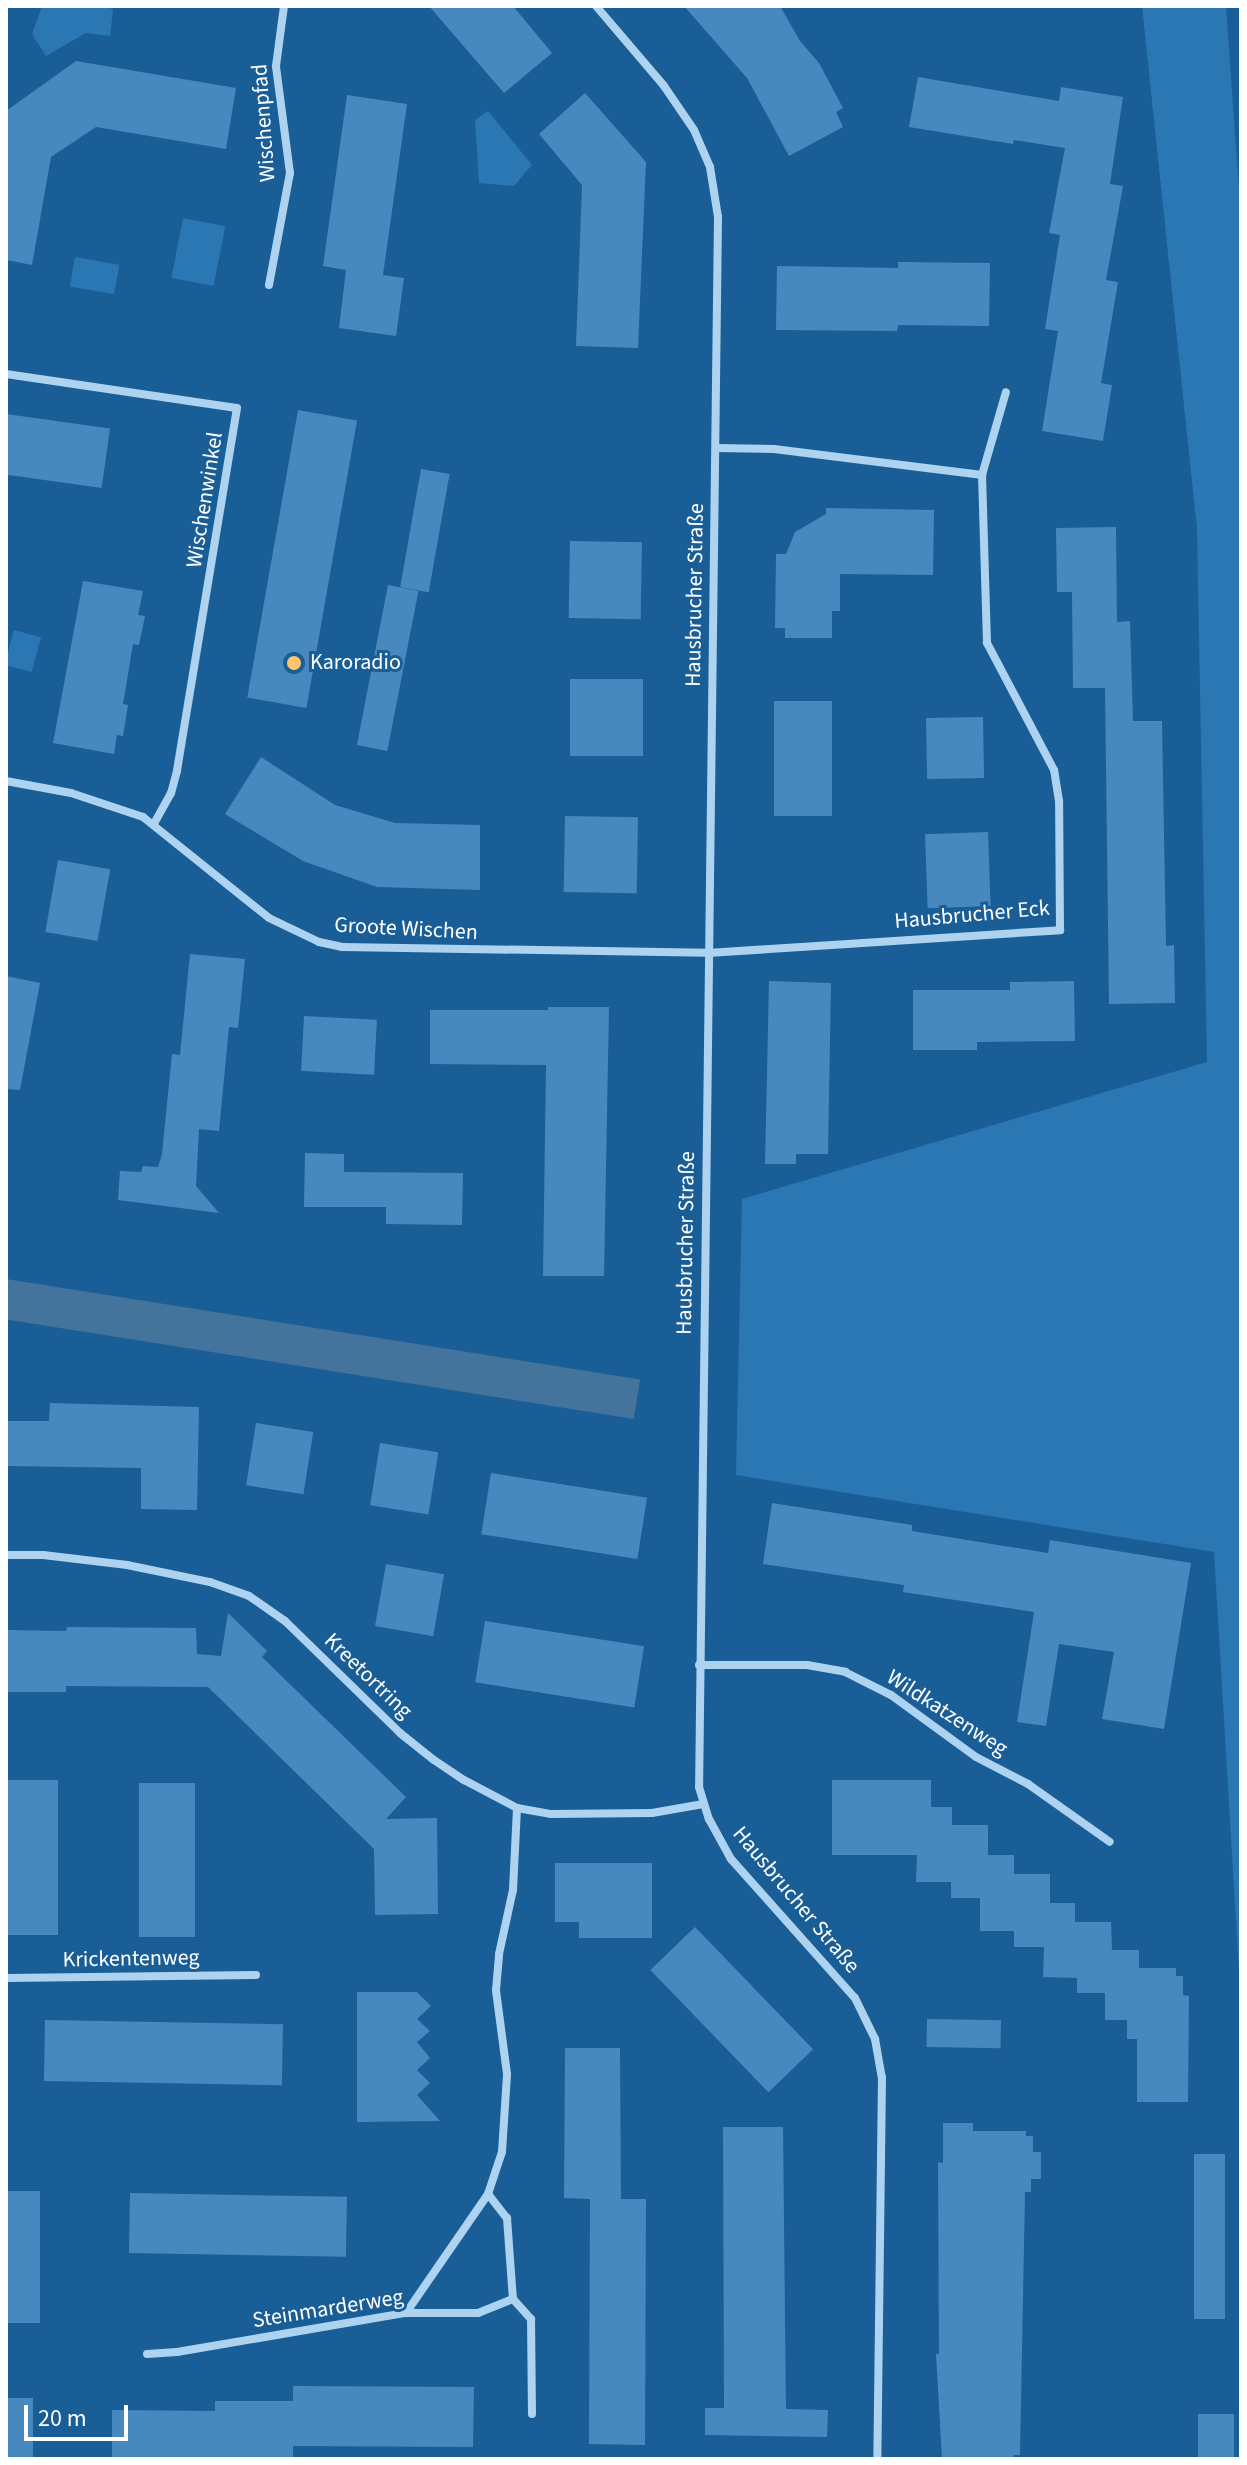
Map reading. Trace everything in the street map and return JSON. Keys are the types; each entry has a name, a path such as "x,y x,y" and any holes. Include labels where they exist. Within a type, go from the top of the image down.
{"street":[{"name":"Wischenpfad","path":"269,285 290,173 276,66 284,6"},
{"name":"Hausbrucher Straße","path":"596,6 683,112 710,167 719,242 698,1770 703,1804 731,1859 855,1998 875,2039 882,2077 877,2459"},
{"name":"Wischenwinkel","path":"6,374 237,408 177,771 171,793 154,824"},
{"name":"Hausbrucher Eck","path":"708,953 1060,930 1059,801 1054,770 987,643 982,475 1006,392"},
{"path":"716,448 774,449 982,475"},
{"name":"Groote Wischen","path":"6,781 105,802 154,824 247,903 294,932 319,942 386,949 708,953"},
{"name":"Kreetortring","path":"6,1555 43,1555 127,1565 210,1582 249,1596 285,1621 400,1733 434,1760 517,1808 551,1814 652,1813 703,1804"},
{"name":"Wildkatzenweg","path":"699,1665 807,1665 845,1672 891,1695 976,1757 1028,1784 1110,1842"},
{"path":"406,2313 488,2194 498,2169 506,2118 507,2074 496,1990 499,1954 513,1890 517,1808"},
{"name":"Krickentenweg","path":"6,1978 256,1975"},
{"path":"488,2194 507,2218 513,2299 531,2319 532,2414"},
{"name":"Steinmarderweg","path":"147,2354 177,2352 406,2313 478,2313 513,2299"}],"shaded area":[{"path":"42,6 107,6 113,10 110,36 86,33 46,56 32,34"},
{"path":"1142,6 1226,6 1241,218 1241,2004 1214,1552 736,1475 742,1199 1207,1062 1197,529"},
{"path":"488,111 532,165 514,186 479,183 475,120"},
{"path":"183,218 225,226 214,286 171,278"},
{"path":"75,257 119,265 114,294 70,287"},
{"path":"14,630 41,637 32,672 6,665"},
{"path":"6,1279 640,1379 634,1419 6,1319"}],"building":[{"path":"429,6 513,6 552,53 504,93"},
{"path":"684,6 780,6 800,41 819,63 843,108 836,112 843,127 789,156 747,78"},
{"path":"76,61 236,88 226,149 96,127 51,157 32,265 6,260 6,111"},
{"path":"918,77 1059,101 1061,87 1123,97 1110,184 1123,186 1106,280 1118,282 1101,383 1112,385 1103,441 1042,431 1058,331 1045,329 1060,235 1049,233 1065,148 1014,140 1013,144 909,127"},
{"path":"585,93 646,162 638,348 576,346 582,185 539,134"},
{"path":"347,95 407,104 383,275 404,278 396,336 339,328 346,270 323,266"},
{"path":"898,262 990,263 989,326 898,325 897,331 776,330 777,266 898,268"},
{"path":"298,410 357,420 306,708 247,698"},
{"path":"6,414 110,429 102,488 6,475"},
{"path":"421,469 450,474 429,592 400,587"},
{"path":"826,508 934,510 933,575 840,574 840,611 832,611 832,638 785,638 785,628 775,628 776,554 786,554 795,532 826,514"},
{"path":"1116,527 1117,622 1130,621 1133,721 1162,721 1166,946 1174,945 1175,1003 1109,1004 1105,688 1073,688 1072,592 1057,592 1056,528"},
{"path":"570,541 642,542 641,619 569,618"},
{"path":"83,581 143,591 138,615 145,616 139,645 133,644 123,704 128,705 123,736 117,735 114,754 53,743"},
{"path":"388,585 418,591 387,751 357,745"},
{"path":"570,679 643,679 643,756 570,756"},
{"path":"774,701 832,701 832,816 774,816"},
{"path":"983,717 984,778 927,779 926,718"},
{"path":"261,757 335,805 395,823 480,825 480,890 377,887 303,861 225,814"},
{"path":"565,816 638,817 637,893 564,892"},
{"path":"988,832 991,906 928,908 925,834"},
{"path":"58,860 110,869 98,941 45,932"},
{"path":"190,954 245,959 238,1028 229,1027 219,1131 199,1129 196,1186 219,1213 118,1200 120,1171 141,1172 143,1166 158,1167 162,1154 172,1054 180,1055"},
{"path":"6,976 40,983 20,1090 6,1089"},
{"path":"769,981 831,983 828,1154 796,1154 796,1164 765,1164"},
{"path":"1074,981 1075,1041 977,1042 977,1050 913,1050 913,990 1010,990 1010,982"},
{"path":"548,1007 609,1007 604,1276 543,1276 546,1065 430,1064 430,1010 548,1010"},
{"path":"304,1016 377,1020 374,1075 301,1071"},
{"path":"305,1153 344,1154 344,1172 463,1173 462,1225 386,1224 386,1207 304,1207"},
{"path":"50,1403 199,1407 197,1510 141,1509 141,1468 6,1466 6,1421 49,1421"},
{"path":"256,1423 313,1432 303,1494 246,1485"},
{"path":"380,1443 438,1452 428,1514 370,1505"},
{"path":"491,1473 647,1498 637,1559 481,1534"},
{"path":"772,1503 912,1525 912,1531 1048,1553 1050,1540 1191,1563 1164,1729 1102,1719 1114,1652 1059,1644 1046,1726 1017,1722 1034,1612 903,1592 904,1585 763,1564"},
{"path":"386,1564 444,1574 433,1636 375,1626"},
{"path":"228,1613 267,1651 262,1657 406,1797 386,1819 437,1818 438,1914 375,1915 374,1849 208,1687 66,1686 66,1692 6,1692 6,1630 196,1628 197,1654 221,1656"},
{"path":"485,1621 644,1646 634,1707 475,1682"},
{"path":"6,1780 58,1780 58,1935 6,1935"},
{"path":"832,1780 931,1780 931,1807 952,1807 952,1825 988,1825 988,1855 1014,1855 1014,1874 1050,1874 1050,1903 1075,1903 1075,1922 1111,1922 1112,1950 1139,1950 1139,1968 1176,1968 1176,1976 1183,1976 1183,1995 1189,1996 1188,2102 1137,2102 1137,2039 1127,2039 1127,2020 1105,2020 1105,1993 1077,1993 1077,1978 1043,1977 1044,1947 1014,1947 1014,1931 980,1931 980,1898 951,1898 951,1882 916,1882 917,1855 832,1855"},
{"path":"139,1783 195,1783 195,1937 139,1937"},
{"path":"555,1863 652,1863 652,1938 579,1938 579,1922 555,1922"},
{"path":"695,1927 813,2049 768,2092 650,1970"},
{"path":"357,1992 417,1992 431,2006 417,2019 430,2031 417,2042 430,2058 417,2070 430,2083 417,2095 440,2121 357,2122"},
{"path":"927,2019 1001,2020 1001,2048 927,2047"},
{"path":"45,2020 283,2024 282,2085 44,2081"},
{"path":"565,2048 620,2048 621,2199 646,2199 645,2445 589,2444 590,2199 564,2198"},
{"path":"943,2123 973,2123 973,2131 1026,2131 1026,2136 1033,2136 1033,2152 1041,2152 1041,2179 1031,2179 1031,2192 1025,2192 1020,2455 1014,2455 1013,2459 942,2459 936,2354 939,2354 938,2162 943,2163"},
{"path":"723,2127 783,2127 786,2409 828,2410 827,2437 705,2435 705,2408 724,2408"},
{"path":"1194,2154 1225,2154 1225,2319 1194,2319"},
{"path":"6,2191 40,2191 40,2323 6,2323"},
{"path":"130,2193 347,2197 346,2257 129,2253"},
{"path":"293,2386 474,2387 473,2447 293,2446 293,2459 112,2459 112,2410 215,2411 215,2401 293,2401"},
{"path":"6,2398 33,2398 33,2459 6,2459"},
{"path":"1198,2414 1234,2414 1234,2459 1198,2459"}],"place":[{"name":"Karoradio","path":"294,663"}]}
